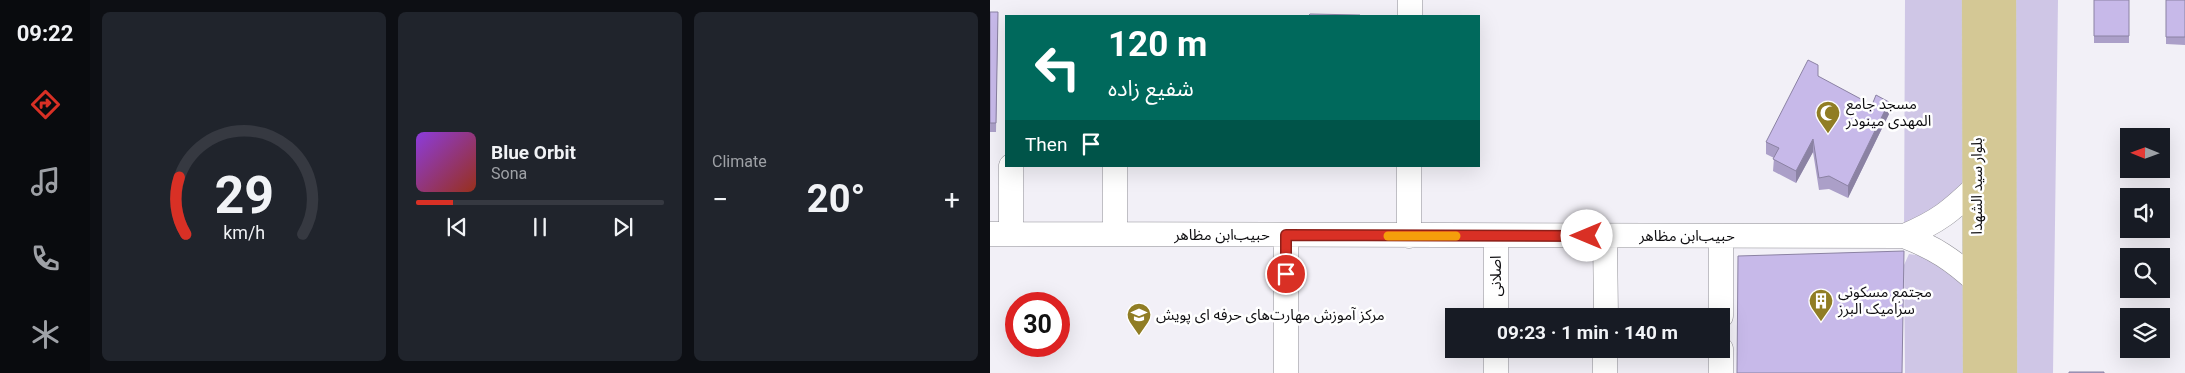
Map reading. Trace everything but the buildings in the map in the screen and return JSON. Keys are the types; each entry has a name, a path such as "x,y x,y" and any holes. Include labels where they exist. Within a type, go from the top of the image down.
{"main road":[{"name":"بلوار سید الشهدا","path":"1976,0 1977,373"},
{"name":"بلوار سید الشهدا","path":"2002,0 2003,373"}],"street":[{"path":"1410,0 1410,15"},
{"path":"1000,234 1011,167"},
{"path":"1115,167 1115,234"},
{"path":"1409,167 1409,236"},
{"path":"1904,236 1931,225 1954,208 1977,186"},
{"name":"حبیب‌ابن مظاهر","path":"1000,234 1904,236"},
{"path":"1286,235 1286,373"},
{"name":"اصلانی","path":"1496,236 1496,308"},
{"path":"1605,236 1606,308"},
{"path":"1721,236 1721,308"},
{"path":"1904,236 1931,246 1955,262 1977,282"},
{"path":"1496,358 1496,373"},
{"path":"1606,358 1606,373"},
{"path":"1721,358 1721,373"}],"shaded area":[{"path":"1905,0 1976,0 1977,186 1904,236"},
{"path":"2002,0 2058,0 2053,373 2003,373"},
{"path":"1909,254 1930,257 1966,283 1969,373 1905,373 1904,265"}],"slow traffic":[{"path":"1388,236 1456,236"}],"place":[{"name":"مسجد جامع المهدی مینودر","path":"1828,134"},
{"name":"مجتمع مسکونی سرامیک البرز","path":"1821,322"},
{"name":"مرکز آموزش مهارت‌های حرفه ای پویش","path":"1139,336"}],"route":[{"path":"1286,274 1286,235 1587,236"}]}
